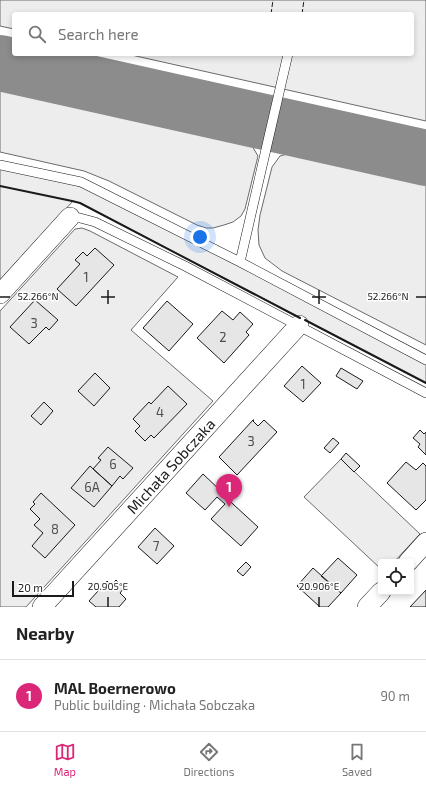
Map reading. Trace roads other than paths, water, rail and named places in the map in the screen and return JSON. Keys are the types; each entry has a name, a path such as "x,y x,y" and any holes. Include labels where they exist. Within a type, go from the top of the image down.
{"street":[{"path":"0,294 70,217"},
{"name":"Michała Sobczaka","path":"42,607 299,326"},
{"path":"411,559 426,542"},
{"path":"367,607 378,595"}],"lane":[{"path":"240,262 288,56"},
{"path":"0,165 81,182 240,262 426,360"},
{"path":"70,217 95,222 185,266 426,393"}],"place":[{"name":"MAL Boernerowo","path":"229,507"}]}
